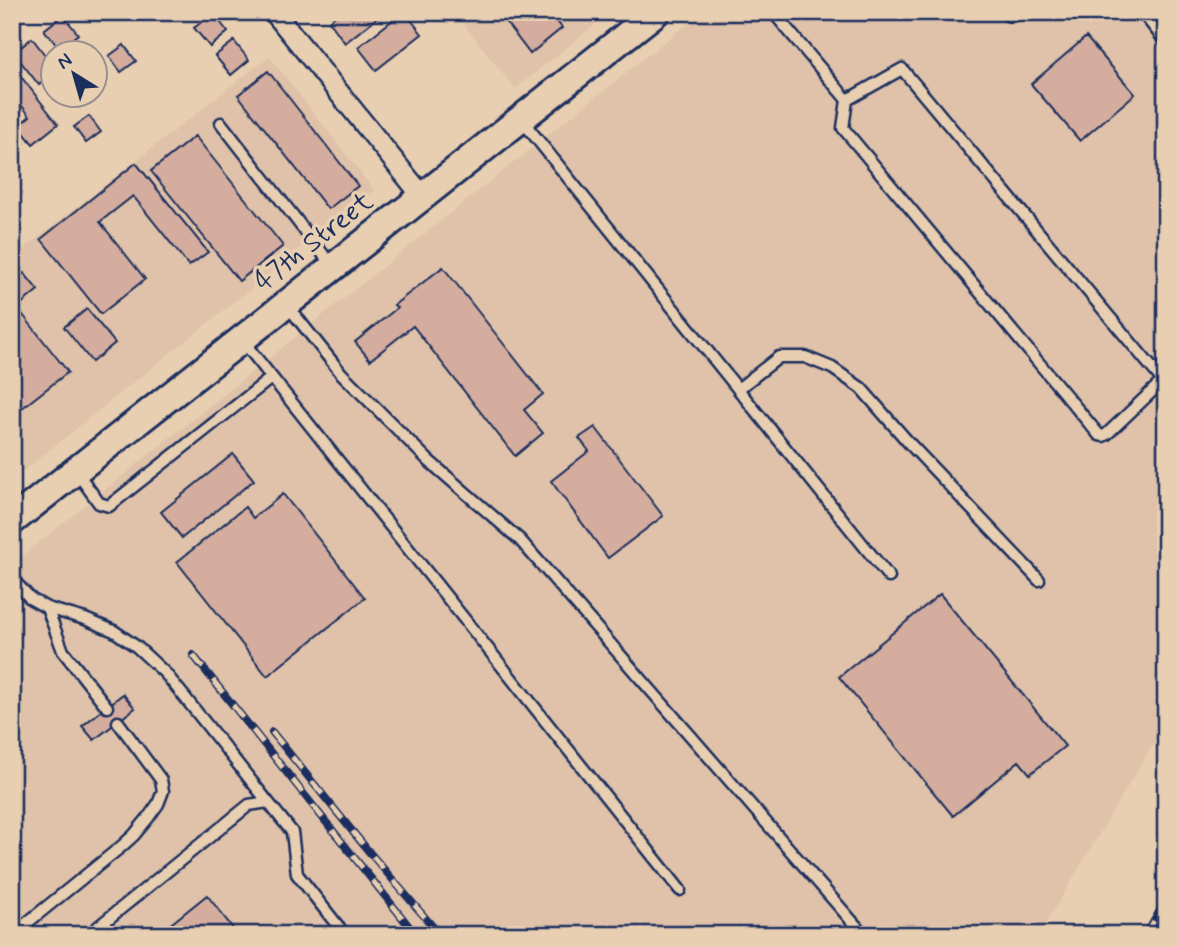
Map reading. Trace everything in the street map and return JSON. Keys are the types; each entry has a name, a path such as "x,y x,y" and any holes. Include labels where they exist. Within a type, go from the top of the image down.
{"main road":[{"name":"47th Street","path":"12,521 656,12"}],"street":[{"path":"274,12 423,197"}],"lane":[{"path":"773,12 847,100 843,128 1099,435 1107,433 1164,380 902,69 847,100"},
{"path":"1003,12 1008,16 1019,12"},
{"path":"1142,12 1166,42"},
{"path":"521,119 889,577"},
{"path":"221,123 334,267"},
{"path":"286,304 341,373 429,461 520,540 864,935"},
{"path":"242,340 680,890"},
{"path":"738,389 779,357 805,357 832,368 861,388 909,443 1039,580"},
{"path":"76,471 99,503 109,506 271,378"},
{"path":"12,579 30,599 47,608 114,631 137,647 165,673 292,832 298,874 345,935"},
{"path":"47,608 63,651 107,707"},
{"path":"12,935 122,846 158,804 163,790 161,780 118,722"},
{"path":"88,935 249,805 268,802"}],"shaded area":[{"path":"454,12 611,12 515,89"},
{"path":"702,12 1166,12 1166,722 1039,935 12,935 12,564"},
{"path":"269,56 374,190 12,480 12,258"}],"building":[{"path":"340,12 383,13 345,43 329,21"},
{"path":"403,12 422,34 376,70 358,47"},
{"path":"498,12 550,12 562,28 530,54"},
{"path":"213,13 228,32 210,47 194,28"},
{"path":"63,15 78,34 73,38 51,38 44,30"},
{"path":"1086,37 1135,94 1080,141 1031,84"},
{"path":"32,38 38,46 38,84 14,53"},
{"path":"234,41 249,60 231,75 215,56"},
{"path":"124,45 136,61 121,72 109,56"},
{"path":"12,65 38,98 38,108 46,108 58,124 33,144 18,126 30,116 22,106 12,113"},
{"path":"268,71 358,186 328,209 238,95"},
{"path":"89,116 101,132 86,143 74,127"},
{"path":"12,127 24,143 12,152"},
{"path":"195,136 283,246 239,281 151,171"},
{"path":"136,163 208,252 189,266 133,196 100,222 145,279 101,314 41,239"},
{"path":"443,267 543,394 524,410 543,433 515,456 413,326 370,360 355,342 397,308 394,305"},
{"path":"24,273 38,290 21,304 12,293 12,282"},
{"path":"12,301 68,372 12,416"},
{"path":"87,309 115,343 92,362 64,327"},
{"path":"595,427 663,516 608,558 551,481 589,451 579,438"},
{"path":"233,454 254,480 182,538 161,512"},
{"path":"283,494 365,598 267,676 177,562 245,507 253,518"},
{"path":"940,594 1065,746 1030,774 1019,761 953,816 839,677"},
{"path":"123,694 135,708 94,740 82,726"},
{"path":"207,895 238,935 157,935"}],"railway":[{"path":"193,655 416,935"},
{"path":"272,732 440,935"},
{"path":"1146,935 1166,900"}]}
